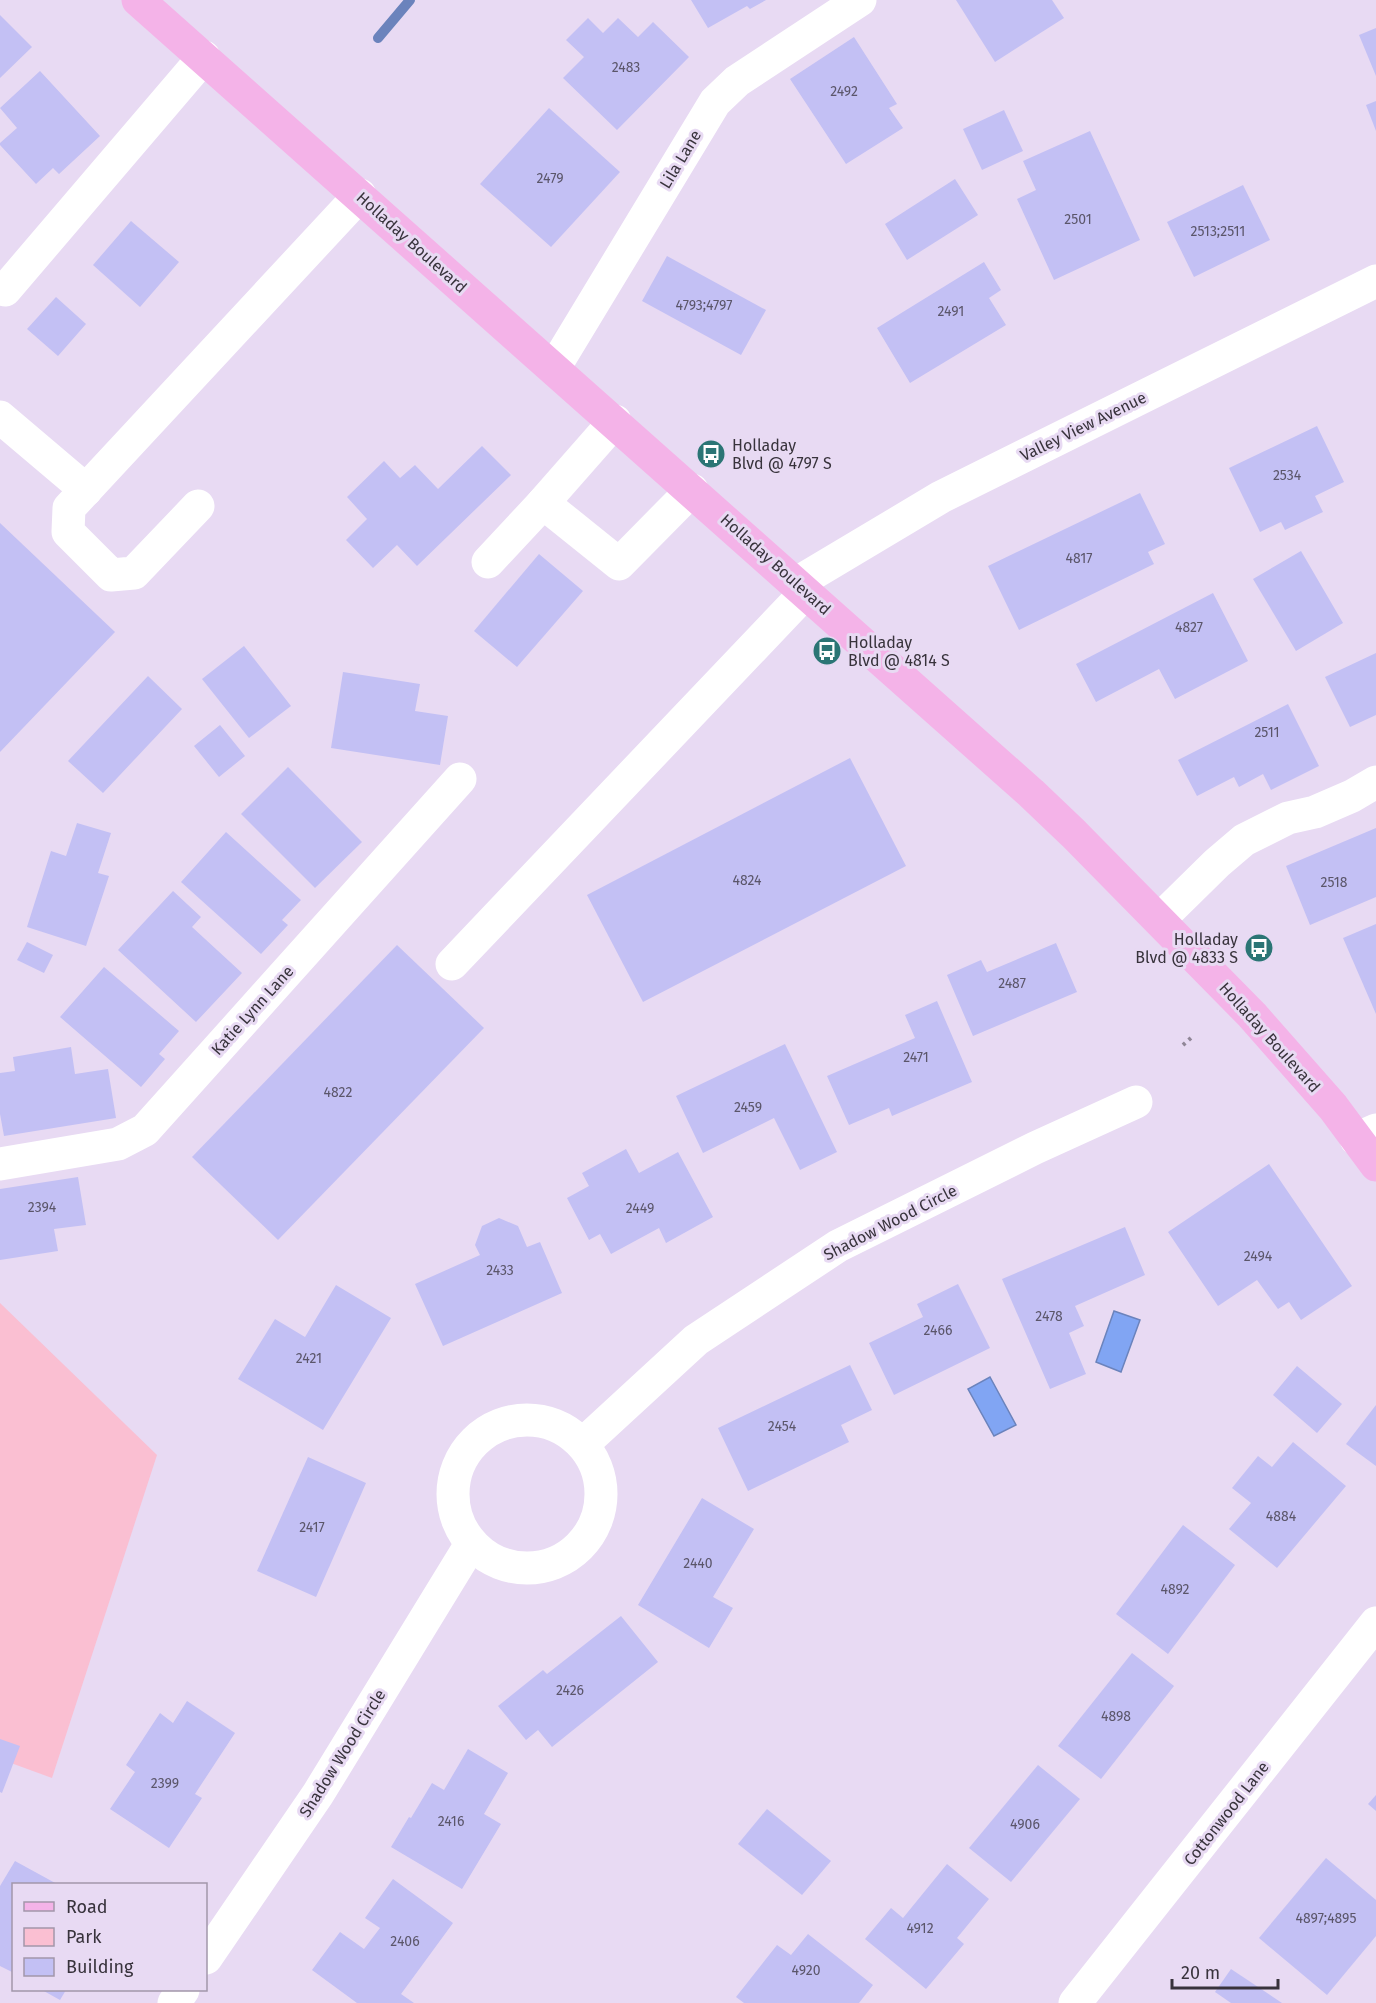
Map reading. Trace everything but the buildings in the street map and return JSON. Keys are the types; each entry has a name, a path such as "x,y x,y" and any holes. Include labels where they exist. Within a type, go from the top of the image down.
{"main road":[{"name":"Holladay Boulevard","path":"138,0 802,587 1031,793 1252,1015 1333,1107 1366,1135 1376,1165"}],"street":[{"name":"Lila Lane","path":"554,368 715,102 737,81 860,0"},
{"path":"5,290 204,57"},
{"path":"198,506 134,573 111,575 68,532 69,508 360,195"},
{"name":"Valley View Avenue","path":"452,964 802,587 941,497 1375,286"},
{"path":"0,417 86,490"},
{"path":"488,562 615,422"},
{"path":"543,503 620,564 692,490"},
{"name":"Katie Lynn Lane","path":"0,1164 118,1144 144,1130 460,778"},
{"path":"1159,920 1244,840 1288,818 1315,812 1352,796 1376,782"},
{"name":"Shadow Wood Circle","path":"583,1444 696,1340 838,1246 1035,1148 1136,1102"},
{"path":"532,1419 560,1427 583,1444 598,1469 602,1498 595,1527 577,1550 552,1565 523,1569 495,1562 471,1544 456,1519 452,1490 459,1462 477,1439 503,1424 532,1419"},
{"name":"Shadow Wood Circle","path":"207,1957 318,1794 471,1544"},
{"name":"Cottonwood Lane","path":"1076,2003 1376,1623"}],"path":[{"path":"1183,1045 1191,1038"}],"green space":[{"path":"0,1303 157,1455 52,1778 0,1759"}],"water":[{"path":"1114,1311 1140,1320 1121,1372 1096,1362"},
{"path":"990,1377 1016,1425 994,1436 968,1389"}],"waterway":[{"path":"378,38 410,0"}],"place":[{"name":"Holladay Blvd @ 4797 S","path":"711,454"},
{"name":"Holladay Blvd @ 4814 S","path":"827,651"},
{"name":"Holladay Blvd @ 4833 S","path":"1259,948"}]}
